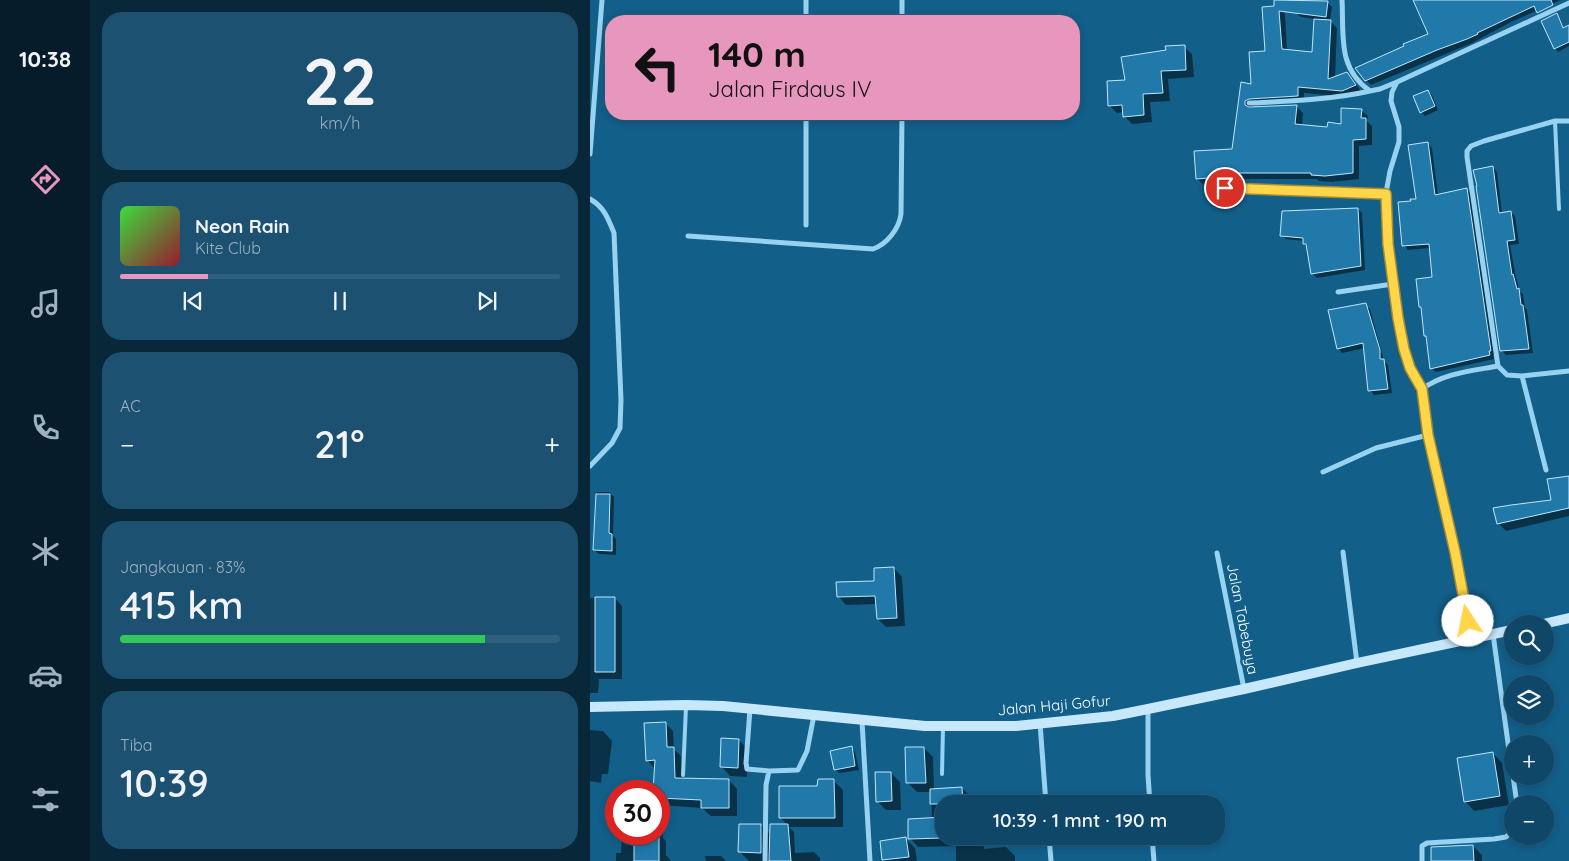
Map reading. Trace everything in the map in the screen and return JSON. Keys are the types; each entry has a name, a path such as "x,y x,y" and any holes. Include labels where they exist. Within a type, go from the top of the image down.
{"street":[{"path":"590,154 602,0"},
{"path":"806,0 806,15"},
{"path":"902,0 902,15"},
{"path":"1342,0 1346,59 1352,73 1370,91"},
{"path":"1249,103 1344,97 1380,89 1569,4"},
{"path":"1397,82 1392,92 1391,101 1399,127 1399,142 1386,194 1388,244 1393,284 1404,349 1410,368 1422,389 1428,435 1455,552 1471,638"},
{"path":"806,120 806,225"},
{"path":"688,236 873,249 883,245 900,224 902,120"},
{"path":"1569,120 1555,120 1484,141 1471,146 1467,151 1469,178 1498,366 1507,375 1522,376 1569,371"},
{"path":"1225,188 1386,194"},
{"path":"590,199 600,205 608,216 614,233 621,400 620,428 612,443 590,466"},
{"path":"1338,292 1393,284"},
{"path":"1422,389 1433,380 1457,373 1498,366"},
{"path":"1522,376 1546,470"},
{"path":"1323,472 1376,448 1428,435"},
{"path":"1343,552 1357,663"},
{"name":"Jalan Tabebuya","path":"1218,553 1244,689"},
{"path":"1554,621 1569,618"},
{"name":"Jalan Haji Gofur","path":"590,707 686,705 750,708 815,714 862,721 943,727 1016,726 1112,716 1504,632"},
{"path":"1493,634 1507,735"},
{"path":"750,708 747,769 769,771 798,770 807,751 815,714"},
{"path":"1148,709 1149,795"},
{"path":"862,721 870,861"},
{"path":"1040,724 1045,795"},
{"path":"765,861 766,785 769,771"},
{"path":"1422,861 1421,849 1427,843 1504,837"},
{"path":"1050,845 1051,861"},
{"path":"1153,845 1154,861"}],"lane":[{"path":"1555,120 1559,210"},
{"path":"683,775 686,705"},
{"path":"942,774 943,727"}],"building":[{"path":"1274,0 1328,1 1326,17 1279,11 1282,49 1312,52 1314,19 1331,20 1328,79 1347,72 1356,85 1342,91 1298,87 1298,96 1249,99 1245,101 1245,105 1249,107 1297,105 1295,124 1327,127 1328,122 1341,124 1341,108 1362,109 1361,118 1366,118 1366,139 1353,140 1353,173 1325,176 1311,175 1311,173 1224,173 1224,177 1196,179 1194,151 1232,149 1241,82 1251,84 1249,52 1265,51 1262,7 1274,6"},
{"path":"1413,0 1551,0 1553,5 1537,13 1534,6 1467,39 1365,81 1355,68 1428,34"},
{"path":"1557,13 1563,28 1569,25 1569,42 1554,49 1541,21"},
{"path":"1185,45 1186,70 1161,71 1163,93 1143,94 1144,115 1123,117 1122,105 1108,106 1107,81 1125,80 1121,57 1166,50 1165,46"},
{"path":"1428,90 1435,106 1420,113 1413,96"},
{"path":"1428,142 1435,195 1467,188 1491,351 1489,351 1490,355 1430,369 1416,279 1432,277 1429,244 1402,246 1398,202 1416,199 1408,145"},
{"path":"1493,166 1499,213 1511,211 1515,240 1507,241 1512,275 1517,289 1519,288 1521,305 1523,305 1529,349 1500,351 1477,186 1473,170"},
{"path":"1358,208 1361,266 1311,274 1306,244 1303,244 1303,238 1280,236 1282,211"},
{"path":"1366,303 1380,350 1380,359 1384,359 1388,389 1368,391 1363,343 1337,349 1328,310"},
{"path":"1569,476 1569,508 1497,524 1493,508 1551,500 1547,479"},
{"path":"596,494 610,494 609,533 612,534 612,551 593,550"},
{"path":"894,567 897,618 877,619 875,596 837,597 836,582 874,581 874,568"},
{"path":"595,597 615,597 615,672 595,672"},
{"path":"666,722 667,747 674,747 675,778 729,779 729,808 701,808 701,800 670,799 670,780 654,780 655,760 646,761 644,723"},
{"path":"721,738 739,739 738,768 720,767"},
{"path":"852,746 855,766 834,770 830,751"},
{"path":"905,747 924,747 926,783 906,783"},
{"path":"1493,752 1500,796 1464,802 1457,758"},
{"path":"875,772 891,772 892,801 876,802"},
{"path":"818,779 834,779 835,818 779,818 779,786 817,786"},
{"path":"962,787 962,795 935,795 935,804 930,804 930,789"},
{"path":"935,818 935,838 908,839 908,819"},
{"path":"739,824 761,824 761,853 738,852"},
{"path":"770,824 788,824 791,861 769,861"},
{"path":"906,837 909,857 882,860 880,841"},
{"path":"634,845 659,845 659,861 634,861"},
{"path":"1473,845 1474,861 1431,861 1431,847"}],"route":[{"path":"1225,188 1386,194 1388,244 1398,318 1410,368 1422,389 1428,435 1455,552 1468,621"}]}
